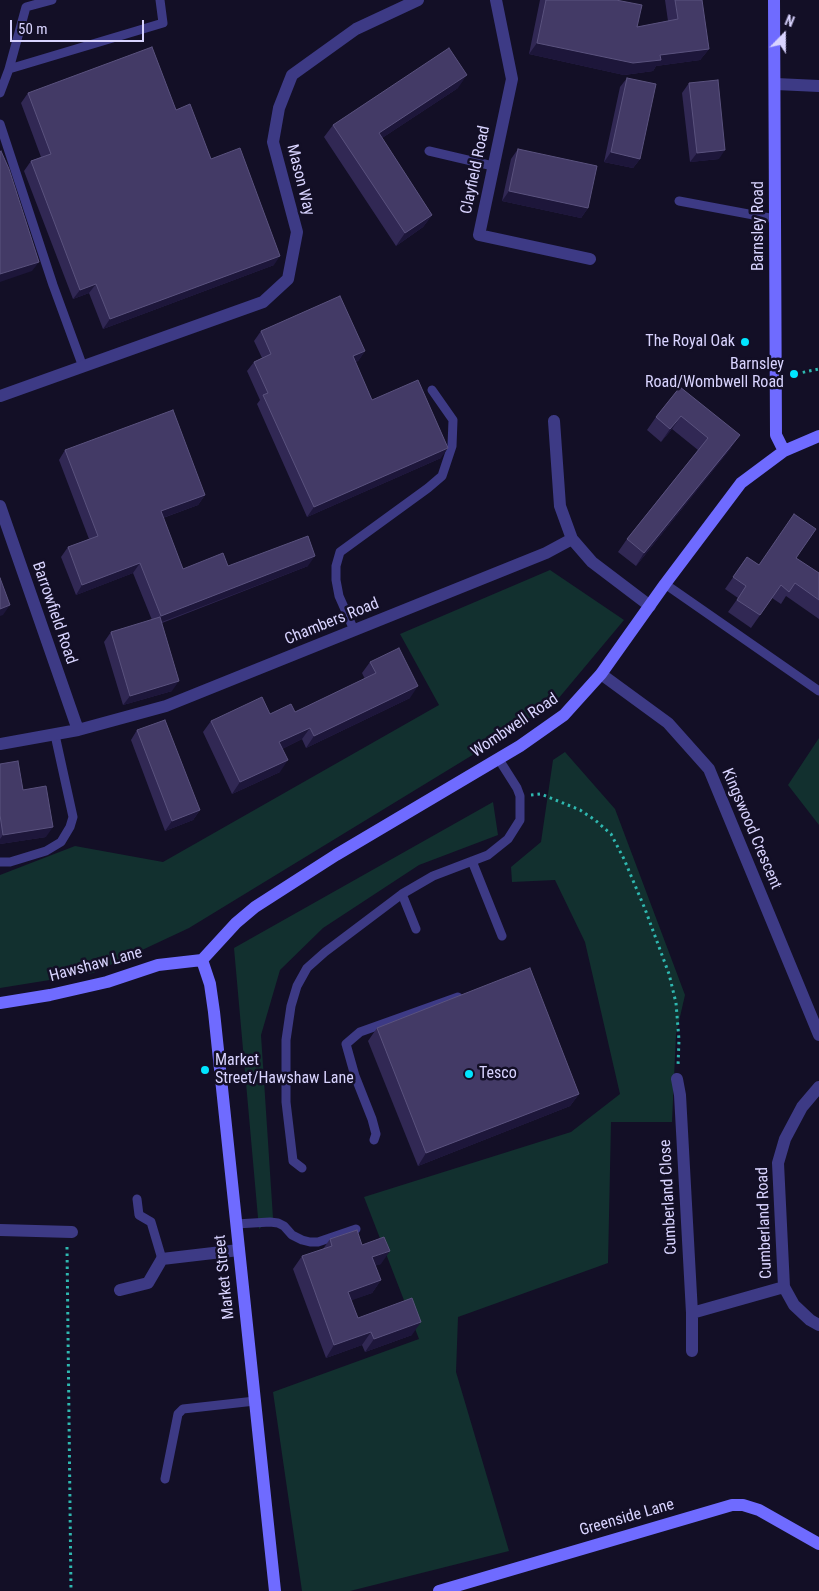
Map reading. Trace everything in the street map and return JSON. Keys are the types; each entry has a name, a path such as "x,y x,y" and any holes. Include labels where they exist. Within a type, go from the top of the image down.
{"street":[{"name":"Mason Way","path":"0,396 263,302 288,279 297,232 273,142 279,108 292,75 356,29 418,0"},
{"name":"Clayfield Road","path":"496,0 512,78 478,235 590,259"},
{"name":"Barnsley Road","path":"774,0 776,84 776,435 784,451"},
{"path":"776,84 819,86"},
{"path":"554,421 560,506 572,539 592,562 650,606"},
{"name":"Wombwell Road","path":"202,960 236,923 255,907 336,855 520,746 564,715 601,674 665,584 741,483 784,451 819,436"},
{"name":"Barrowfield Road","path":"0,506 78,730"},
{"name":"Chambers Road","path":"0,744 78,730 166,706 546,553 572,539"},
{"name":"Kingswood Crescent","path":"601,674 668,723 709,769 819,1035"},
{"name":"Hawshaw Lane","path":"0,1002 50,995 107,982 158,965 202,960"},
{"name":"Market Street","path":"202,960 210,984 214,1012 276,1591"},
{"name":"Cumberland Close","path":"677,1079 680,1095 692,1313 692,1351"},
{"name":"Cumberland Road","path":"819,1087 802,1107 785,1139 778,1163 784,1287 794,1305 810,1320 819,1325"},
{"path":"0,1230 69,1232"},
{"path":"120,1290 148,1283 162,1258 239,1250"},
{"path":"692,1313 784,1287"},
{"name":"Greenside Lane","path":"439,1591 732,1505 743,1505 759,1510 819,1544"}],"lane":[{"path":"0,93 26,7 52,0"},
{"path":"9,68 163,23 160,0"},
{"path":"0,124 53,285 83,367"},
{"path":"429,151 493,166"},
{"path":"679,201 775,219"},
{"path":"354,630 337,588 336,566 340,552 442,476 452,446 453,420 432,390"},
{"path":"665,584 819,691"},
{"path":"0,862 10,862 46,851 61,842 70,828 73,817 55,735"},
{"path":"302,1168 294,1161 287,1112 285,1079 286,1040 291,1006 297,986 307,968 325,952 402,894 433,876 488,855 508,839 520,820 520,796 498,758"},
{"path":"472,861 502,936"},
{"path":"402,894 416,928"},
{"path":"374,1140 376,1134 372,1119 355,1076 346,1044 360,1032 471,992"},
{"path":"137,1199 139,1215 152,1222 162,1258"},
{"path":"236,1224 278,1223 284,1226 292,1235 310,1242 318,1242 356,1229"},
{"path":"165,1479 178,1414 183,1409 255,1402"}],"path":[{"path":"776,378 819,369"},
{"path":"520,796 541,794 580,810 611,834 624,859 645,909 669,974 676,1003 679,1040 677,1079"},
{"path":"69,1232 71,1591"}],"green space":[{"path":"550,570 624,620 558,699 484,748 189,928 93,973 0,988 0,875 75,846 163,862 439,705 400,634"},
{"path":"819,738 819,825 788,785"},
{"path":"565,752 615,809 685,995 676,1034 672,1122 611,1122 608,1263 458,1317 456,1372 509,1551 350,1591 302,1591 273,1392 419,1339 364,1197 571,1132 620,1094 585,942 555,880 512,882 511,867 541,842 553,760"},
{"path":"493,802 498,835 419,865 323,928 280,970 261,1035 273,1218 259,1229 234,948"}],"building":[{"path":"546,0 616,0 642,5 637,27 678,19 675,0 702,0 709,49 660,55 661,60 633,63 537,43"},
{"path":"152,47 176,110 190,104 211,159 240,148 280,256 110,319 96,284 80,290 31,161 51,154 28,93"},
{"path":"449,48 467,75 379,133 432,215 405,233 333,125"},
{"path":"627,78 656,84 640,159 611,152"},
{"path":"718,80 725,150 697,153 689,83"},
{"path":"518,149 597,166 588,208 509,191"},
{"path":"0,152 9,169 39,262 0,274"},
{"path":"340,296 365,351 353,356 372,400 418,380 448,448 314,507 263,395 268,393 254,362 271,354 261,331"},
{"path":"680,387 740,435 644,553 627,539 708,438 681,416 670,429 656,417"},
{"path":"173,410 205,495 161,511 183,569 223,553 228,566 308,536 315,556 161,616 140,563 82,585 68,547 98,536 65,450"},
{"path":"794,514 816,529 796,558 819,573 819,600 795,583 789,592 781,585 760,615 737,600 746,586 733,577 747,557 759,565"},
{"path":"0,578 10,605 0,609"},
{"path":"160,617 179,681 130,696 111,632"},
{"path":"399,648 418,686 314,736 310,728 279,742 288,760 240,782 211,721 262,697 270,714 291,704 295,712 376,673 370,662"},
{"path":"165,720 200,810 172,821 137,730"},
{"path":"18,761 23,790 46,786 53,827 3,835 0,815 0,764"},
{"name":"Tesco","path":"530,968 579,1094 426,1153 377,1028"},
{"path":"357,1230 362,1245 384,1237 390,1251 372,1257 381,1280 348,1292 358,1318 412,1298 421,1322 374,1339 371,1332 334,1345 302,1256 332,1246 330,1239"}],"place":[{"name":"The Royal Oak","path":"745,342"},
{"name":"Barnsley Road/Wombwell Road","path":"794,374"},
{"name":"Market Street/Hawshaw Lane","path":"205,1070"},
{"name":"Tesco","path":"469,1074"}]}
